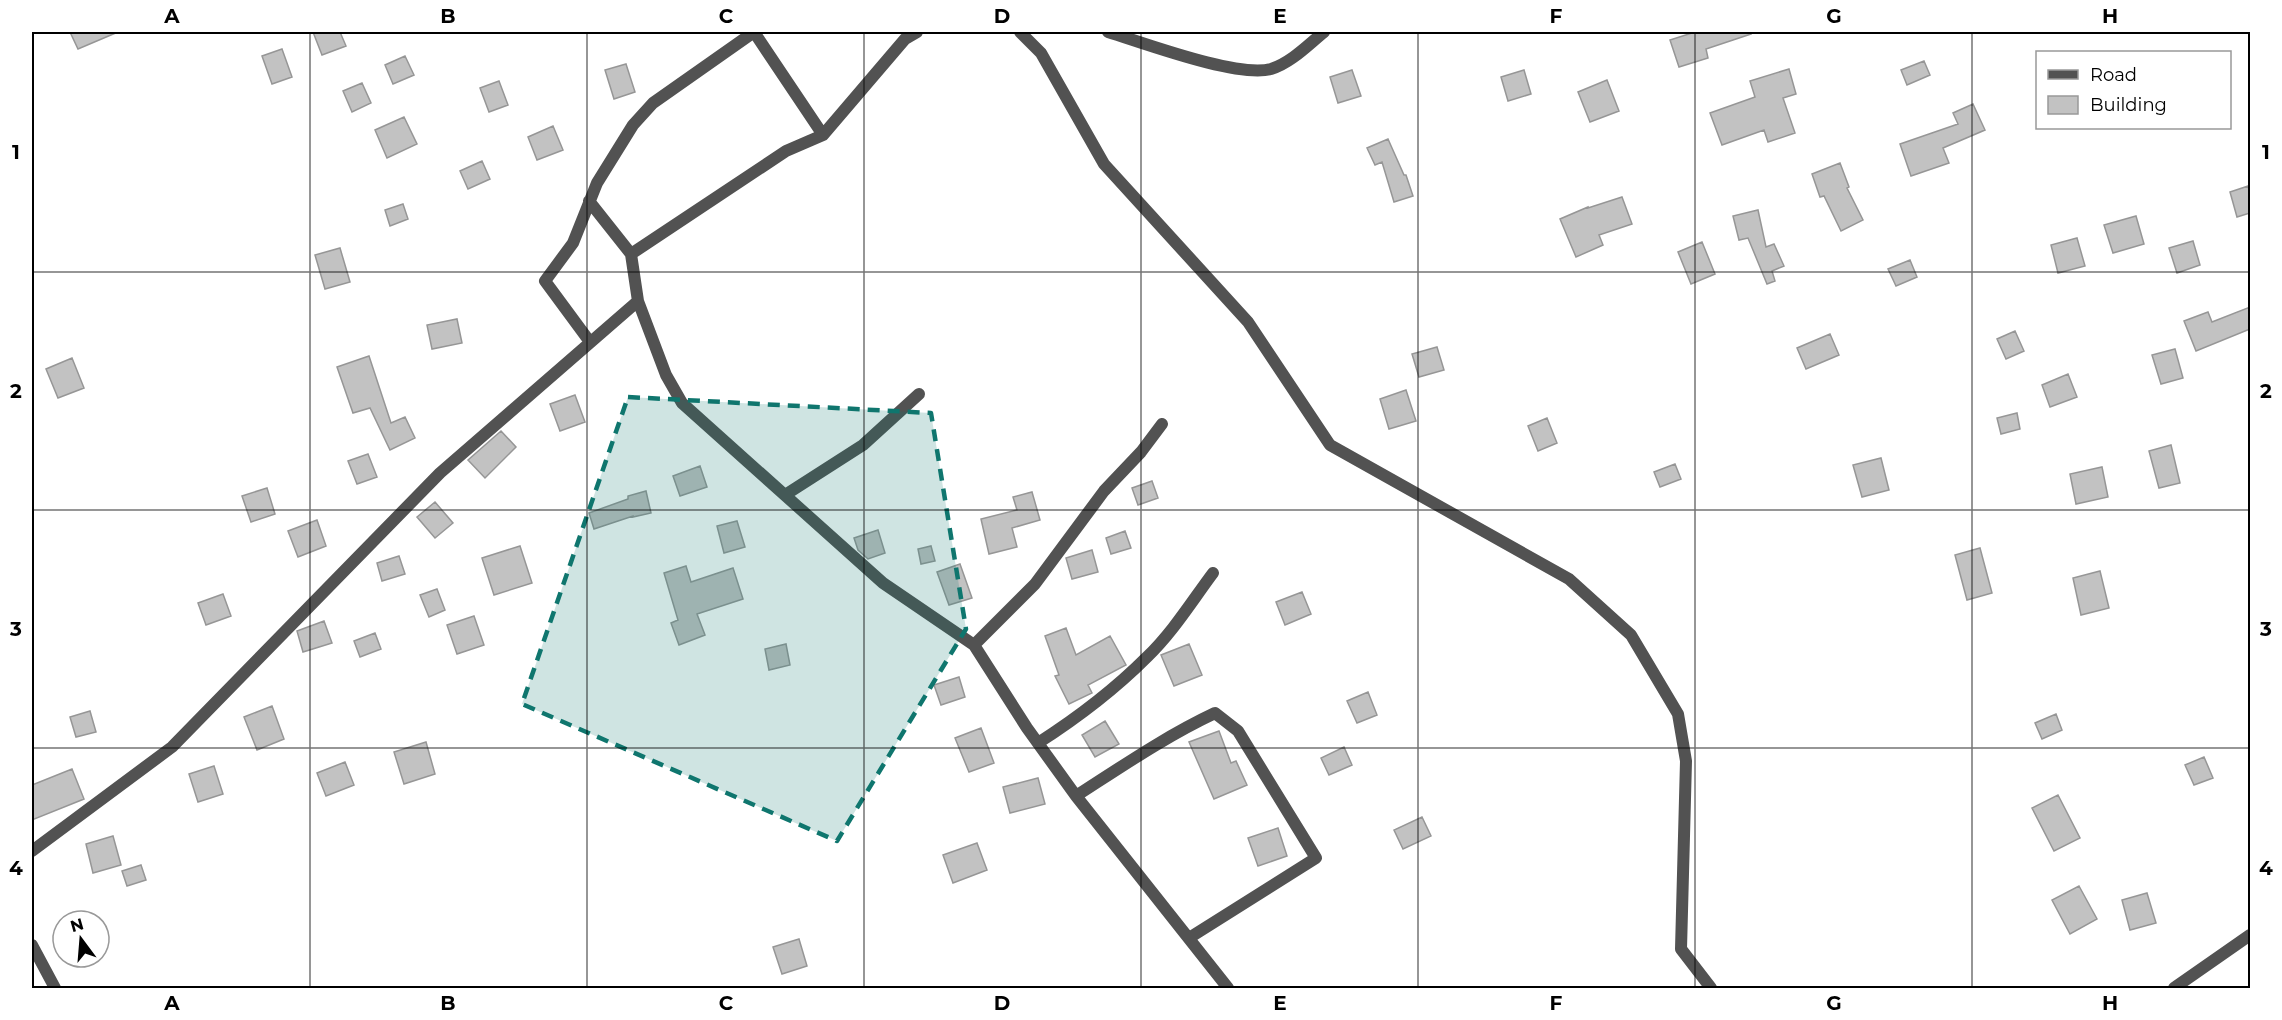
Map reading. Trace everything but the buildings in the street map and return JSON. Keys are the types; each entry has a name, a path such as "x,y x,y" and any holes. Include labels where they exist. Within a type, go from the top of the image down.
{"street":[{"path":"590,342 544,281 573,243 597,183 633,124 653,103 754,32 823,135"},
{"path":"632,254 786,151 823,135 902,35 917,32"},
{"path":"1020,32 1041,53 1104,164 1248,322 1330,445 1569,579 1631,634 1678,714 1686,762 1681,949 1711,988"},
{"path":"1108,32 1238,70 1271,69 1296,55 1324,32"},
{"path":"589,201 632,254 638,300 666,375 682,403 883,584 974,645 1038,743 1076,796 1228,988"},
{"path":"32,851 172,747 440,473 638,300"},
{"path":"785,495 863,445 919,394"},
{"path":"974,645 1035,584 1104,491 1142,452 1162,424"},
{"path":"1038,743 1076,718 1148,656 1173,627 1213,573"},
{"path":"1076,796 1135,757 1215,713 1238,731 1316,858 1189,938"},
{"path":"2174,988 2250,935"},
{"path":"32,945 55,988"}],"highlighted area":[{"path":"628,397 931,413 966,629 837,841 522,704"}]}
